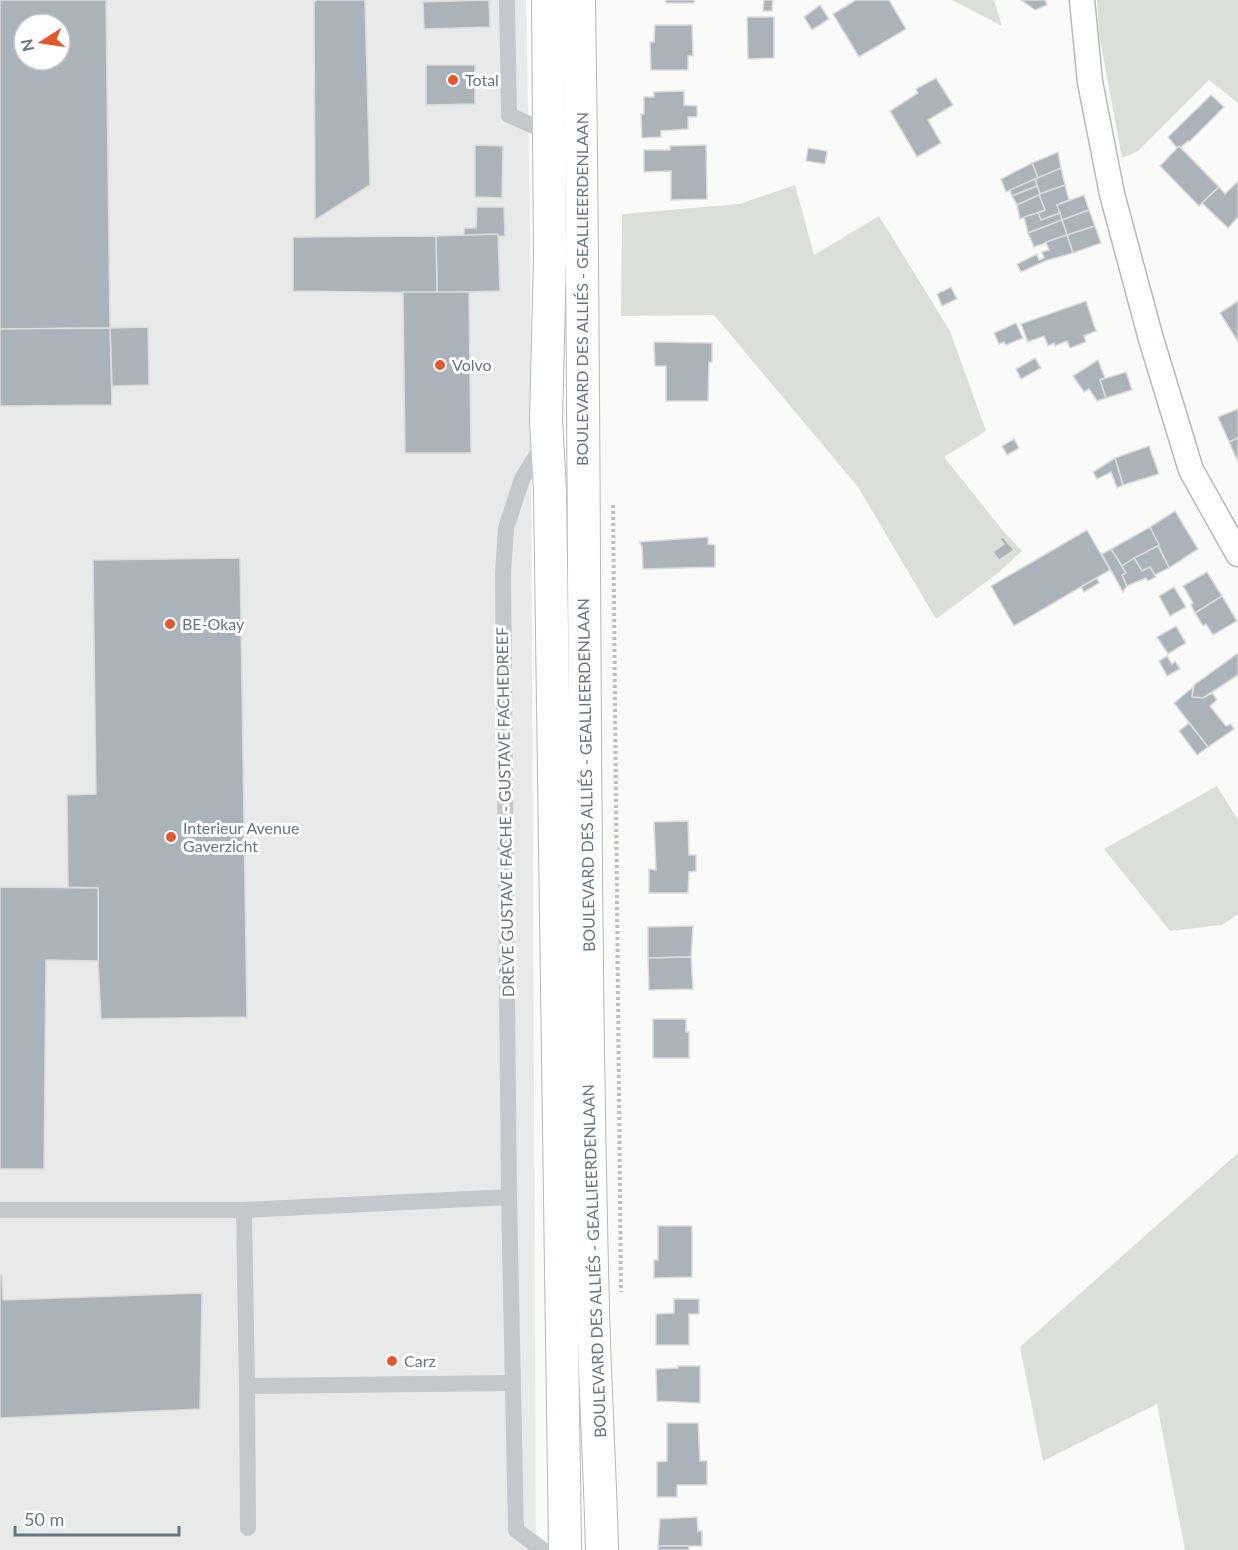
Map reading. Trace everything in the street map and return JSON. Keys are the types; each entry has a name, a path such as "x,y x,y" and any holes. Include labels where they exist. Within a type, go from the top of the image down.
{"highway":[{"name":"BOULEVARD DES ALLIÉS - GEALLIEERDENLAAN","path":"548,0 547,437 565,1550"},
{"name":"BOULEVARD DES ALLIÉS - GEALLIEERDENLAAN","path":"579,0 592,1288 602,1550"}],"street":[{"name":"BOULEVARD DES ALLIÉS - GEALLIEERDENLAAN","path":"507,0 509,115 549,133"},
{"path":"1082,0 1090,82 1112,194 1151,339 1191,470 1238,554"},
{"name":"DRÈVE GUSTAVE FACHE - GUSTAVE FACHEDREEF","path":"543,1550 516,1530 509,1197 503,574 506,528 522,479 547,437"},
{"path":"0,1210 244,1210 509,1197"},
{"path":"244,1210 248,1528"},
{"path":"247,1386 512,1383"}],"path":[{"path":"612,500 622,1299"}],"shaded area":[{"path":"0,0 526,0 530,211 536,1550 0,1550"},
{"path":"952,0 994,0 1002,26"},
{"path":"1097,0 1238,0 1238,103 1209,80 1138,151 1122,158 1099,34"},
{"path":"795,185 814,255 879,216 950,331 986,431 944,457 1022,551 998,573 936,619 858,487 714,315 621,316 622,214 739,204"},
{"path":"1217,786 1238,820 1238,914 1222,925 1170,931 1104,849"},
{"path":"1238,1153 1238,1550 1185,1550 1157,1404 1043,1461 1020,1347"}],"building":[{"path":"0,0 106,0 110,328 0,329"},
{"path":"317,0 365,0 370,185 315,220 314,2"},
{"path":"489,0 490,27 424,29 423,2"},
{"path":"666,0 694,0 694,3 666,3"},
{"path":"764,0 773,0 772,11 763,11"},
{"path":"856,0 889,0 906,29 859,57 833,14"},
{"path":"1021,0 1045,0 1047,5 1035,10"},
{"path":"820,5 829,19 812,30 804,17"},
{"path":"747,17 774,17 774,58 748,59"},
{"path":"655,25 692,25 693,56 688,56 688,70 651,70 650,42 654,42"},
{"path":"426,65 475,65 475,104 426,105"},
{"path":"936,78 953,105 928,120 941,143 917,157 890,111 918,93 916,89"},
{"path":"684,91 684,105 697,106 697,117 688,117 688,129 661,131 661,137 642,138 641,114 644,114 644,97 654,97 654,92"},
{"path":"1211,95 1224,107 1189,142 1177,148 1168,137"},
{"path":"475,145 503,146 502,198 475,197"},
{"path":"706,145 707,199 671,200 671,171 644,172 644,150 670,150 670,146"},
{"path":"1179,146 1219,187 1199,206 1160,166"},
{"path":"808,148 827,151 825,164 806,161"},
{"path":"1058,152 1061,168 1038,178 1032,163"},
{"path":"1032,163 1038,178 1006,192 1001,179"},
{"path":"1061,168 1065,185 1040,194 1035,179"},
{"path":"1035,179 1037,186 1012,196 1010,190"},
{"path":"1238,181 1238,217 1228,228 1202,203 1219,187 1225,194"},
{"path":"1065,185 1069,200 1057,205 1060,213 1041,220 1038,213 1045,210 1039,195 1017,205 1012,196 1037,186 1040,194"},
{"path":"1039,195 1045,210 1020,219 1017,205"},
{"path":"1084,195 1089,210 1062,220 1057,205"},
{"path":"477,207 504,207 505,236 464,237 464,228 476,228"},
{"path":"1089,210 1095,226 1067,235 1062,220"},
{"path":"1038,213 1041,220 1060,213 1062,220 1028,233 1024,217"},
{"path":"1062,220 1067,235 1034,247 1028,233"},
{"path":"1095,226 1101,243 1073,253 1067,235"},
{"path":"498,234 500,291 437,293 436,236"},
{"path":"1067,235 1073,253 1045,261 1021,272 1017,264 1037,254 1039,260 1044,258 1042,252 1049,250 1046,242"},
{"path":"436,236 437,293 293,291 293,237"},
{"path":"951,287 957,299 942,306 937,294"},
{"path":"403,292 469,292 471,453 405,453"},
{"path":"1086,301 1096,331 1084,336 1086,342 1070,348 1067,341 1048,346 1044,336 1028,342 1021,324"},
{"path":"1238,301 1238,342 1220,313"},
{"path":"1016,323 1023,338 1006,345 1004,342 999,344 994,333"},
{"path":"148,327 149,385 112,386 110,328"},
{"path":"110,328 112,405 0,406 0,329"},
{"path":"654,342 712,343 708,401 666,401 666,366 655,366"},
{"path":"1035,358 1041,368 1021,379 1016,369"},
{"path":"1098,360 1105,378 1100,380 1106,398 1097,401 1089,389 1084,392 1073,376"},
{"path":"1126,372 1132,390 1106,398 1100,380"},
{"path":"1238,409 1238,438 1229,442 1218,417"},
{"path":"1238,438 1238,462 1229,442"},
{"path":"1014,439 1019,448 1007,455 1002,446"},
{"path":"1149,446 1159,474 1123,485 1115,458"},
{"path":"1115,458 1123,485 1117,488 1111,472 1097,479 1093,472"},
{"path":"1175,511 1198,549 1169,568 1150,527"},
{"path":"1150,527 1159,545 1122,566 1111,549"},
{"path":"1087,530 1110,570 1014,626 991,586"},
{"path":"708,537 708,544 715,545 715,567 643,569 642,546 639,542"},
{"path":"1003,537 1014,550 999,560 993,552 1004,544 1000,539"},
{"path":"1158,546 1169,568 1155,575 1150,567 1142,571 1134,558"},
{"path":"1111,549 1126,573 1122,575 1127,586 1123,592 1102,554"},
{"path":"240,558 247,1017 101,1019 98,888 68,887 67,795 96,794 93,560"},
{"path":"1134,558 1142,571 1150,567 1156,577 1148,581 1146,578 1127,586 1122,575 1126,573 1122,566"},
{"path":"1207,572 1222,596 1195,613 1191,605 1193,603 1183,586"},
{"path":"1097,578 1099,583 1084,592 1081,587"},
{"path":"1174,587 1186,607 1170,616 1159,596"},
{"path":"1222,596 1237,621 1213,635 1206,624 1203,626 1195,613"},
{"path":"1176,626 1186,643 1168,654 1157,637"},
{"path":"1238,653 1238,675 1203,698 1192,697 1194,685"},
{"path":"1167,656 1172,664 1175,661 1180,669 1167,676 1159,661"},
{"path":"1193,687 1192,697 1203,698 1212,693 1217,700 1210,706 1226,726 1231,724 1234,729 1208,747 1174,703"},
{"path":"1189,723 1208,747 1197,755 1179,731"},
{"path":"688,821 689,855 696,855 696,871 689,872 688,893 649,893 649,869 656,870 654,822"},
{"path":"0,887 98,888 98,961 46,960 44,1169 0,1169"},
{"path":"693,926 691,957 648,958 648,927"},
{"path":"691,957 693,989 649,990 648,958"},
{"path":"653,1019 686,1019 686,1032 689,1032 689,1058 653,1058"},
{"path":"658,1226 692,1226 692,1277 654,1278 654,1260 658,1260"},
{"path":"0,1275 2,1275 3,1300 202,1293 200,1409 0,1418"},
{"path":"674,1299 699,1299 699,1314 689,1314 689,1345 656,1345 656,1314 674,1313"},
{"path":"678,1366 700,1366 700,1403 657,1401 656,1369 678,1368"},
{"path":"667,1423 698,1423 700,1461 707,1461 707,1485 677,1485 677,1497 657,1497 657,1462 667,1461"},
{"path":"697,1517 698,1531 702,1531 702,1546 658,1546 660,1519"},
{"path":"658,1546 689,1546 689,1550 658,1550"}],"place":[{"name":"Total","path":"453,80"},
{"name":"Volvo","path":"440,365"},
{"name":"BE-Okay","path":"170,624"},
{"name":"Interieur Avenue Gaverzicht","path":"171,837"},
{"name":"Carz","path":"392,1361"}]}
